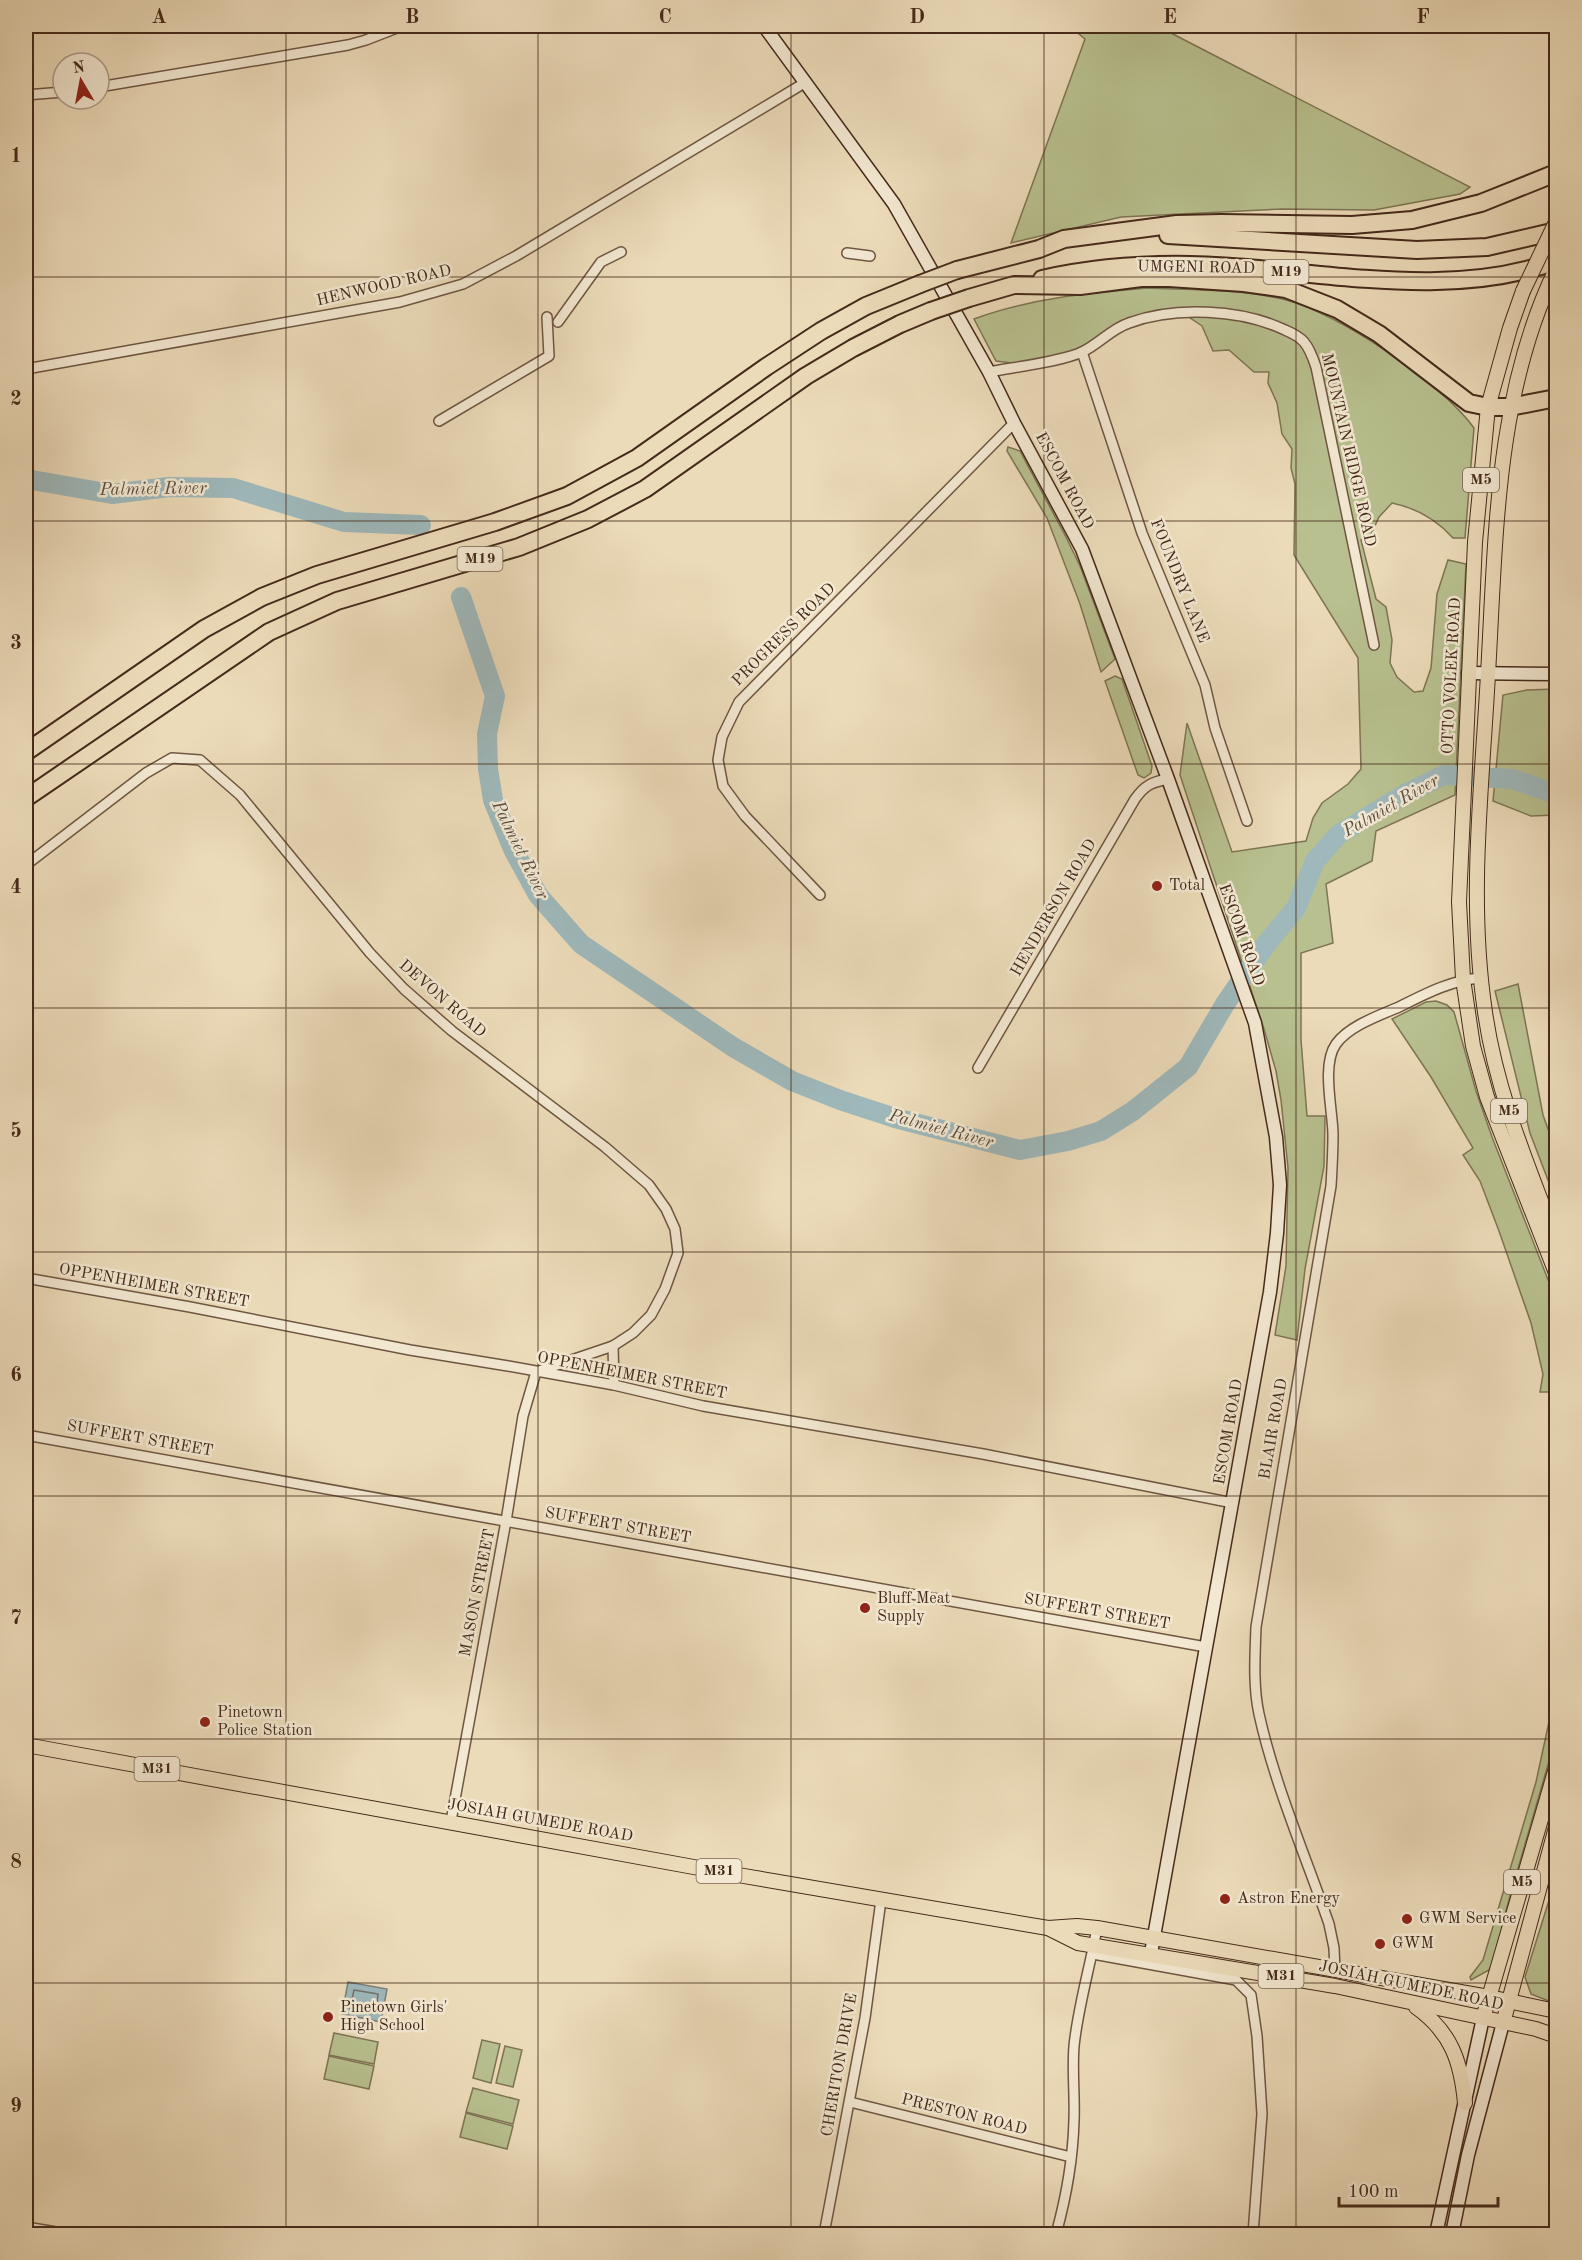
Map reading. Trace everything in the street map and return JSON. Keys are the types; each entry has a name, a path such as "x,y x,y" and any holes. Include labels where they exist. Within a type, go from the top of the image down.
{"highway":[{"path":"1039,249 1064,239 1177,224 1352,225 1390,223 1458,209 1557,172"},
{"path":"1535,182 1557,185"},
{"name":"UMGENI ROAD","path":"1039,249 1089,240 1166,234 1362,248 1457,250 1516,242 1557,231"},
{"name":"M19","path":"26,752 204,629 252,602 317,575 513,517 567,496 637,458 766,367 821,331 866,306 957,270 1039,249"},
{"name":"UMGENI ROAD","path":"1014,285 1071,273 1116,267 1173,265 1239,267 1369,279 1448,280 1514,272 1557,261"},
{"path":"1014,285 1080,286 1141,278 1169,278 1244,283 1286,289 1337,309 1379,334 1469,403 1510,408 1557,398"},
{"name":"M19","path":"26,798 269,632 301,616 352,596 519,547 588,519 645,489 806,376 853,348 931,311 1014,285"},
{"path":"26,806 64,772"}],"main road":[{"name":"OTTO VOLEK ROAD","path":"1557,222 1523,291 1488,407 1475,542 1459,902 1463,979 1473,1046 1487,1097 1557,1272"},
{"name":"M5","path":"1557,269 1541,300 1510,408 1493,551 1476,905 1485,1013 1503,1093 1557,1240"},
{"name":"JOSIAH GUMEDE ROAD","path":"26,1745 881,1900 1048,1928 1077,1926 1097,1928 1489,1997 1557,2012"},
{"name":"M5","path":"1483,2018 1557,1768"},
{"name":"M5","path":"1503,2023 1557,1827"},
{"name":"JOSIAH GUMEDE ROAD","path":"1048,1928 1094,1949 1151,1953 1335,1986 1536,2029 1557,2036"},
{"path":"1410,2003 1431,2018 1453,2049 1462,2078 1465,2103"}],"street":[{"path":"111,85 348,45 402,26"},
{"name":"ESCOM ROAD","path":"764,26 894,204 988,372 1082,549 1168,779 1255,1023 1276,1137 1280,1185 1277,1233 1270,1292 1151,1953"},
{"name":"HENWOOD ROAD","path":"26,369 400,302 463,284 516,256 806,82"},
{"path":"26,95 51,93"},
{"path":"558,322 602,262 621,252"},
{"path":"847,253 870,256"},
{"name":"MOUNTAIN RIDGE ROAD","path":"988,372 1082,352 1103,336 1130,322 1166,315 1239,314 1256,318 1298,336 1305,343 1316,367 1374,645"},
{"path":"439,421 549,356 547,317"},
{"name":"FOUNDRY LANE","path":"1082,352 1142,533 1205,685 1215,728 1247,821"},
{"name":"PROGRESS ROAD","path":"820,895 745,816 723,786 718,760 722,737 739,702 1014,423"},
{"path":"1468,674 1557,674"},
{"name":"DEVON ROAD","path":"26,865 146,773 172,758 200,760 240,795 370,953 404,989 452,1031 605,1147 649,1185 666,1209 675,1228 678,1253 665,1289 651,1315 633,1333 613,1346 536,1372"},
{"name":"HENDERSON ROAD","path":"978,1068 1142,788 1151,782 1168,779"},
{"name":"BLAIR ROAD","path":"1335,1971 1334,1948 1329,1924 1272,1764 1258,1712 1255,1671 1256,1627 1331,1186 1333,1134 1329,1064 1336,1044 1346,1034 1364,1023 1463,979 1481,978"},
{"name":"OPPENHEIMER STREET","path":"26,1278 410,1350 508,1365 614,1385 703,1406 982,1454 1233,1503"},
{"path":"613,1346 614,1385"},
{"name":"MASON STREET","path":"450,1821 506,1521 523,1416 536,1372"},
{"name":"SUFFERT STREET","path":"26,1435 1206,1647"},
{"name":"CHERITON DRIVE","path":"824,2235 865,2018 881,1900"},
{"path":"1056,2235 1063,2210 1071,2157 1074,2120 1072,2079 1074,2044 1097,1928"},
{"path":"1094,1949 1236,1980 1251,1995 1256,2026 1262,2114 1253,2235"},
{"name":"M5","path":"1436,2235 1483,2018"},
{"name":"M5","path":"1452,2235 1468,2155 1503,2023"},
{"name":"PRESTON ROAD","path":"850,2102 1071,2157"},
{"path":"26,2227 68,2235"}],"green space":[{"path":"1069,26 1160,26 1470,187 1460,194 1374,210 1282,209 1121,217 1011,243 1085,39"},
{"path":"1148,288 1269,296 1308,307 1360,334 1388,352 1438,391 1459,410 1474,428 1465,538 1453,538 1426,515 1392,503 1379,517 1369,539 1361,540 1376,599 1386,607 1392,640 1390,663 1397,677 1414,692 1423,691 1431,668 1437,594 1448,560 1466,564 1455,795 1376,831 1372,861 1326,884 1333,943 1301,953 1301,1040 1307,1116 1325,1116 1324,1166 1305,1269 1297,1340 1275,1335 1286,1266 1288,1168 1276,1071 1180,775 1187,723 1232,852 1306,841 1313,818 1322,803 1348,784 1361,769 1358,658 1294,555 1295,484 1291,468 1292,449 1282,434 1277,403 1268,383 1269,372 1254,372 1229,350 1213,351 1202,326 1184,314 1130,322 1093,345 1028,365 996,361 974,319 1038,301"},
{"path":"1008,447 1020,451 1080,566 1115,659 1101,672 1080,604 1047,518 1007,451"},
{"path":"1115,676 1122,679 1152,766 1151,773 1144,778 1138,775 1105,681"},
{"path":"1556,689 1556,815 1531,816 1493,801 1503,695 1527,690"},
{"path":"1518,984 1543,1115 1556,1151 1556,1201 1530,1133 1495,991"},
{"path":"1436,1001 1447,1005 1454,1012 1476,1091 1492,1137 1556,1300 1556,1392 1540,1392 1543,1374 1531,1323 1480,1181 1463,1155 1473,1148 1431,1077 1392,1019 1426,1002"},
{"path":"1556,1651 1556,1737 1507,1907 1495,1958 1489,1970 1471,1980 1470,1977 1483,1960 1536,1782 1552,1708 1553,1667"},
{"path":"1556,1878 1556,2004 1531,1994 1525,1977"},
{"path":"334,2033 378,2042 374,2064 329,2055"},
{"path":"482,2040 500,2044 491,2083 473,2078"},
{"path":"505,2046 522,2050 513,2087 496,2083"},
{"path":"329,2056 374,2066 369,2089 324,2079"},
{"path":"473,2088 519,2100 513,2124 466,2112"},
{"path":"466,2113 513,2126 507,2149 460,2137"}],"water":[{"path":"348,1982 387,1989 381,2022 342,2014"}],"waterway":[{"name":"Palmiet River","path":"26,479 112,494 169,487 233,488 344,522 421,525"},
{"name":"Palmiet River","path":"461,597 495,696 487,734 488,769 493,800 513,849 538,895 581,944 733,1047 792,1081 895,1118 1020,1150 1068,1141 1101,1131 1133,1111 1188,1067 1225,1004 1267,943 1296,908 1315,861 1339,834 1405,794 1444,775 1512,779 1556,794"}],"place":[{"name":"Total","path":"1157,886"},
{"name":"Bluff Meat Supply","path":"865,1608"},
{"name":"Pinetown Police Station","path":"205,1722"},
{"name":"Astron Energy","path":"1225,1899"},
{"name":"GWM Service","path":"1407,1919"},
{"name":"GWM","path":"1380,1944"},
{"name":"Pinetown Girls' High School","path":"328,2017"}]}
